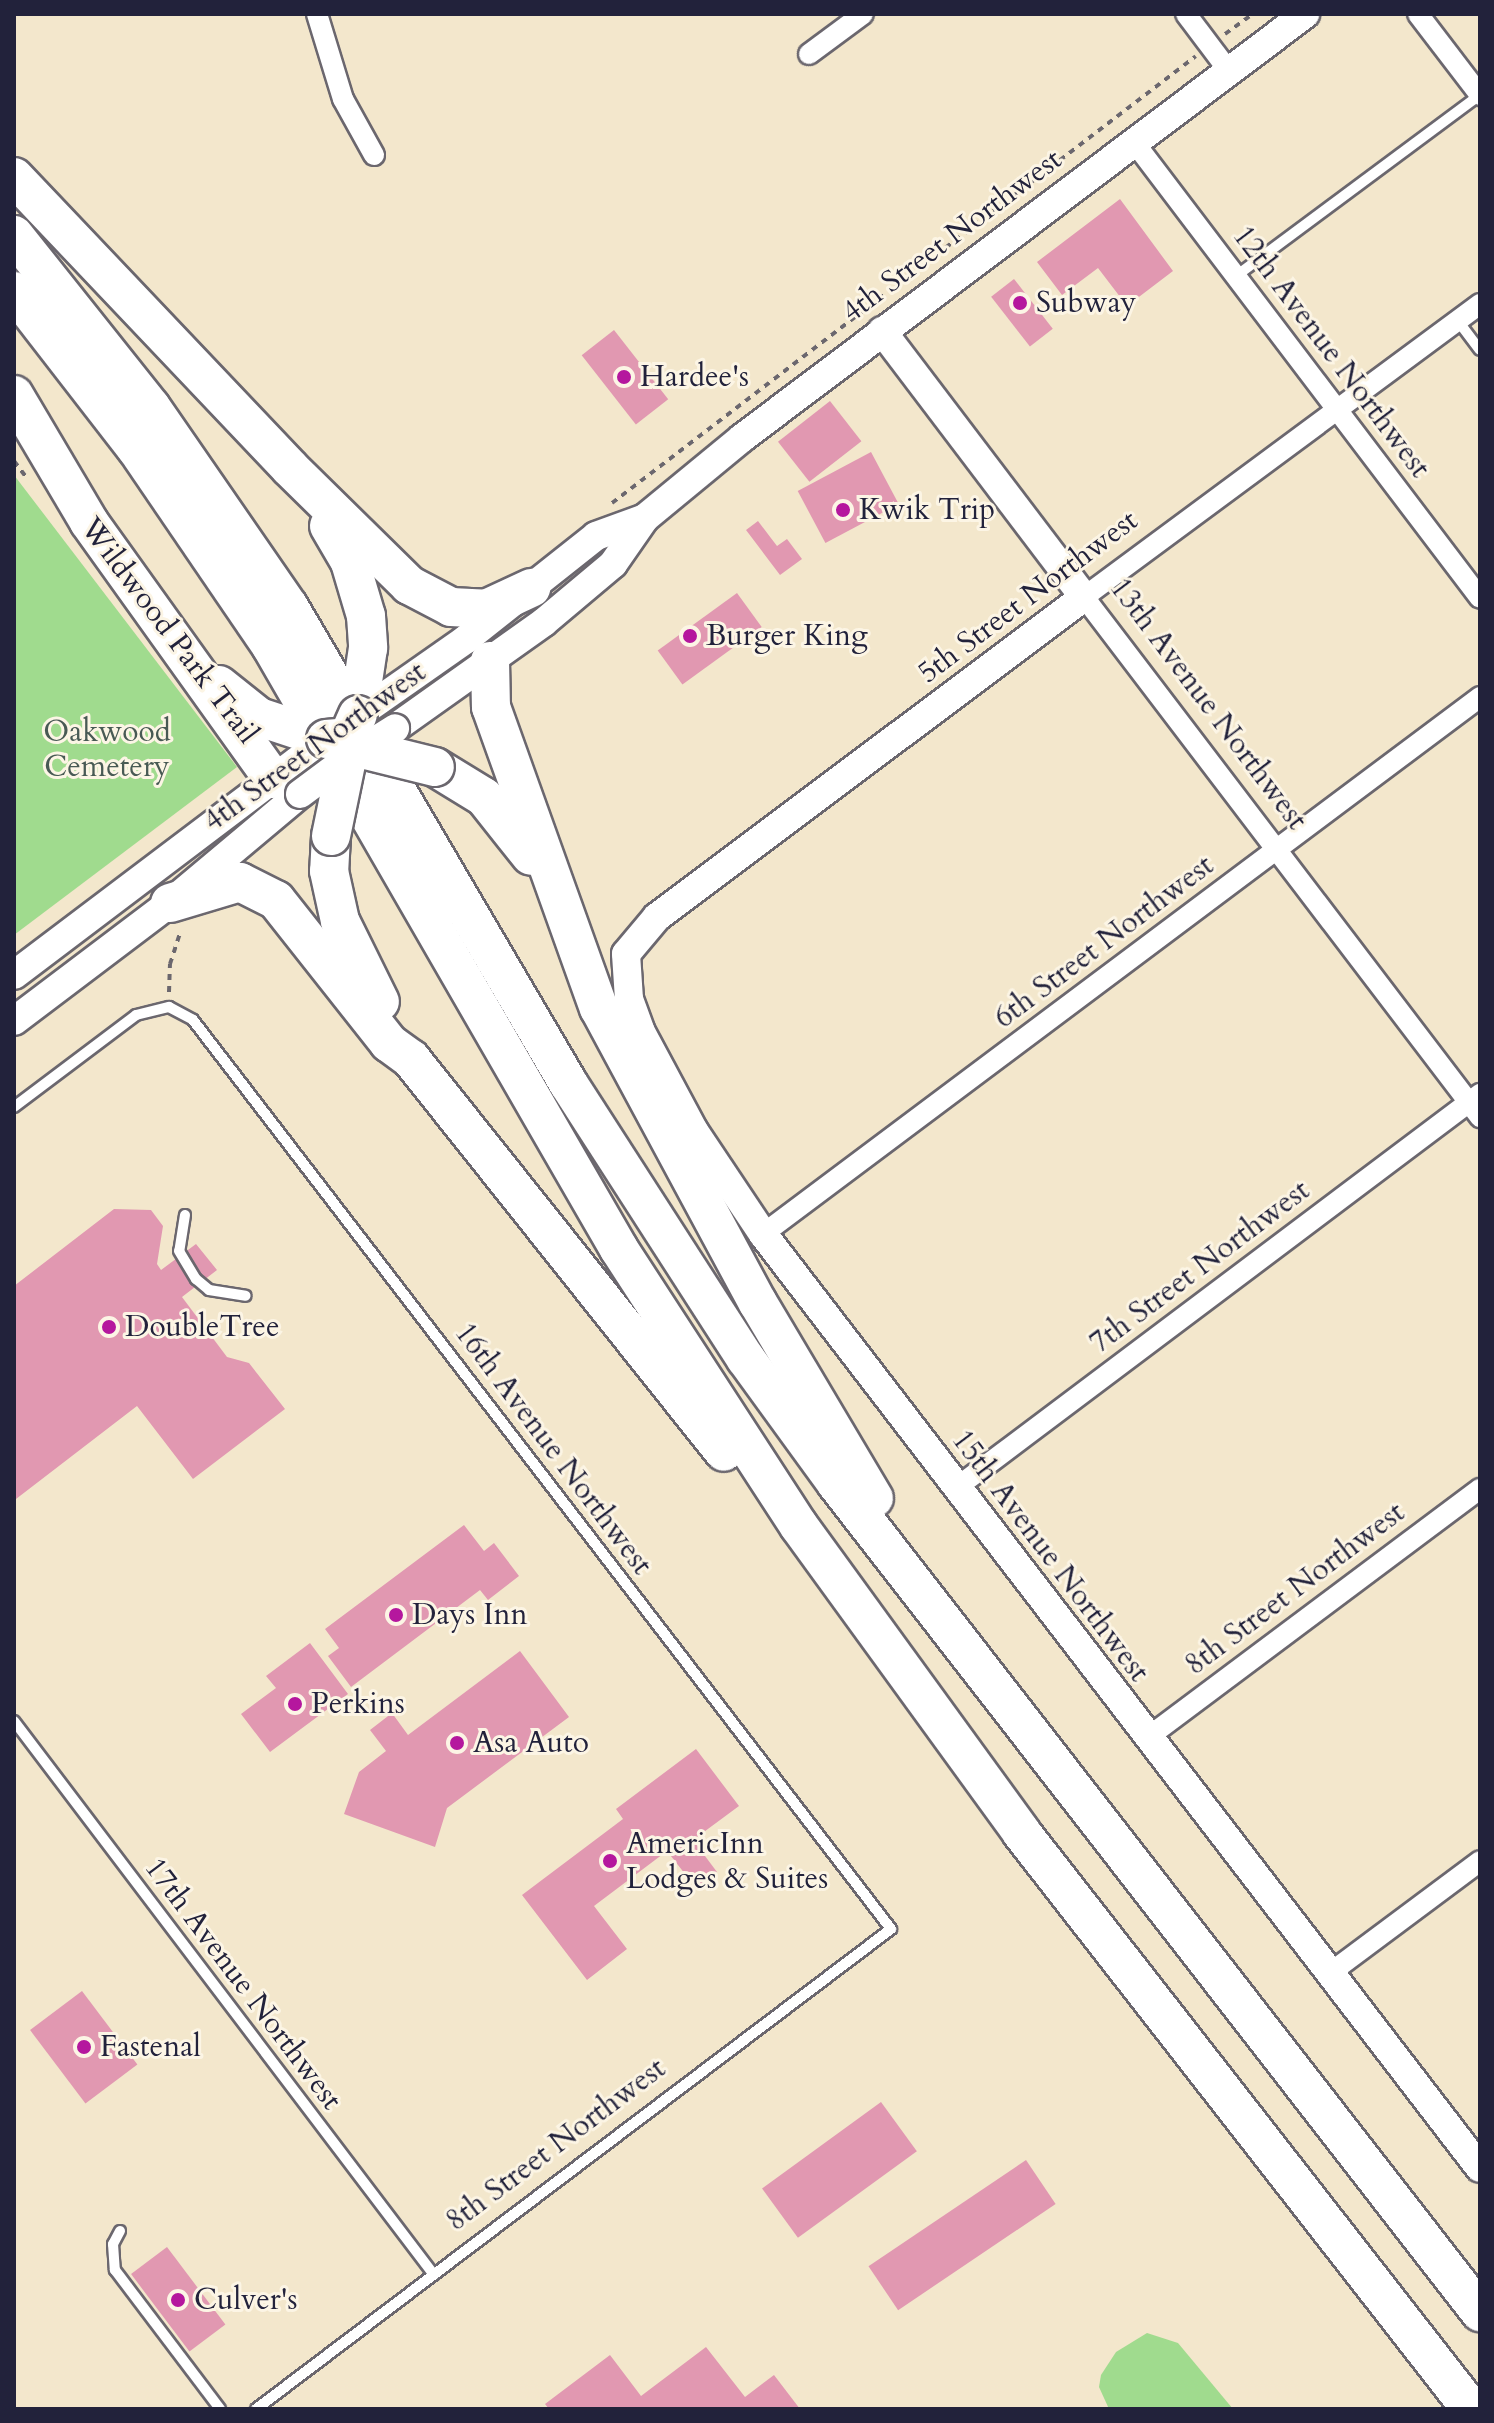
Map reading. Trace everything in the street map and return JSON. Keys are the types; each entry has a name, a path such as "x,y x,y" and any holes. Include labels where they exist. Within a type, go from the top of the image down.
{"highway":[{"path":"14,177 290,468 372,551 429,598 451,607 486,609 531,588"},
{"path":"14,235 151,407 289,607 568,1083 699,1289 827,1470 1480,2312"},
{"path":"14,291 136,448 271,646 619,1249 878,1640"},
{"path":"14,395 89,522 195,666 259,717 435,767 484,797 508,821 534,860 558,926 577,946"},
{"path":"290,468 350,562 366,616 368,648 346,743 331,836 329,871 340,921 411,1059 878,1640 1021,1832 1467,2405"},
{"path":"490,661 491,707 599,1008 642,1095 758,1303 966,1647"},
{"path":"195,666 200,684 346,743"},
{"path":"170,903 240,882 276,900 389,1043 411,1059"}],"street":[{"path":"317,14 343,99 374,155"},
{"path":"809,54 863,14"},
{"path":"1186,14 1229,71"},
{"name":"4th Street Northwest","path":"14,975 346,743 490,661 613,564 645,518 882,331 1305,14"},
{"path":"1418,14 1480,95"},
{"name":"12th Avenue Northwest","path":"1134,142 1480,598"},
{"name":"5th Street Northwest","path":"626,954 657,917 1480,304"},
{"name":"13th Avenue Northwest","path":"882,331 1276,851 1476,1105"},
{"name":"4th Street Northwest","path":"14,1021 170,903 346,743 596,536 645,518"},
{"name":"6th Street Northwest","path":"763,1234 1480,697"},
{"name":"15th Avenue Northwest","path":"626,954 624,972 640,1030 694,1131 763,1234 1480,2168"},
{"name":"7th Street Northwest","path":"956,1488 1476,1105"},
{"name":"8th Street Northwest","path":"1147,1738 1480,1489"},
{"path":"1330,1973 1480,1861"}],"lane":[{"path":"1236,276 1480,95"},
{"path":"1458,321 1480,350"},
{"name":"16th Avenue Northwest","path":"14,1107 136,1015 169,1007 204,1032 891,1929"},
{"path":"185,1215 179,1251 189,1269 209,1290 246,1296"},
{"name":"17th Avenue Northwest","path":"14,1721 434,2275"},
{"name":"8th Street Northwest","path":"256,2409 891,1929"},
{"path":"120,2231 113,2244 115,2270 220,2409"}],"path":[{"path":"607,507 1253,14"},
{"path":"14,461 36,490"}],"green space":[{"name":"Oakwood Cemetery","path":"14,475 237,767 14,935"},
{"path":"1147,2333 1178,2343 1233,2409 1109,2409 1099,2387 1101,2375 1116,2352"}],"building":[{"path":"1120,199 1173,271 1127,306 1098,268 1062,295 1037,262"},
{"path":"1014,279 1053,329 1030,346 991,297"},
{"name":"Hardee's","path":"614,330 668,399 636,425 582,355"},
{"path":"830,401 861,441 809,482 778,442"},
{"path":"871,452 899,504 825,543 798,491"},
{"path":"758,521 777,546 787,539 802,559 780,575 746,530"},
{"path":"737,593 762,627 682,685 658,651"},
{"name":"DoubleTree","path":"114,1209 151,1210 163,1226 157,1264 161,1270 196,1244 217,1270 182,1297 227,1357 249,1363 285,1409 193,1479 137,1406 16,1499 14,1286"},
{"name":"Days Inn","path":"464,1525 484,1551 494,1543 519,1576 488,1600 480,1590 351,1687 328,1656 339,1648 325,1629"},
{"name":"Perkins","path":"310,1643 348,1694 270,1752 241,1714 276,1688 266,1676"},
{"name":"Asa Auto","path":"520,1651 569,1717 447,1808 435,1847 344,1814 359,1772 386,1751 370,1730 392,1713 408,1735"},
{"name":"AmericInn Lodges & Suites","path":"696,1749 739,1806 693,1840 717,1872 696,1888 667,1851 594,1906 627,1949 587,1980 522,1895 623,1819 616,1809"},
{"name":"Fastenal","path":"82,1991 137,2064 85,2104 30,2030"},
{"path":"881,2102 917,2151 798,2238 762,2188"},
{"path":"1026,2160 1056,2204 898,2310 868,2266"},
{"name":"Culver's","path":"167,2247 225,2324 189,2352 131,2274"},
{"path":"706,2347 745,2397 774,2375 800,2409 549,2409 545,2404 610,2355 641,2396"}],"place":[{"name":"Subway","path":"1020,303"},
{"name":"Hardee's","path":"624,377"},
{"name":"Kwik Trip","path":"843,510"},
{"name":"Burger King","path":"690,636"},
{"name":"DoubleTree","path":"109,1327"},
{"name":"Days Inn","path":"396,1615"},
{"name":"Perkins","path":"295,1704"},
{"name":"Asa Auto","path":"457,1743"},
{"name":"AmericInn Lodges & Suites","path":"610,1861"},
{"name":"Fastenal","path":"84,2047"},
{"name":"Culver's","path":"178,2300"}]}
